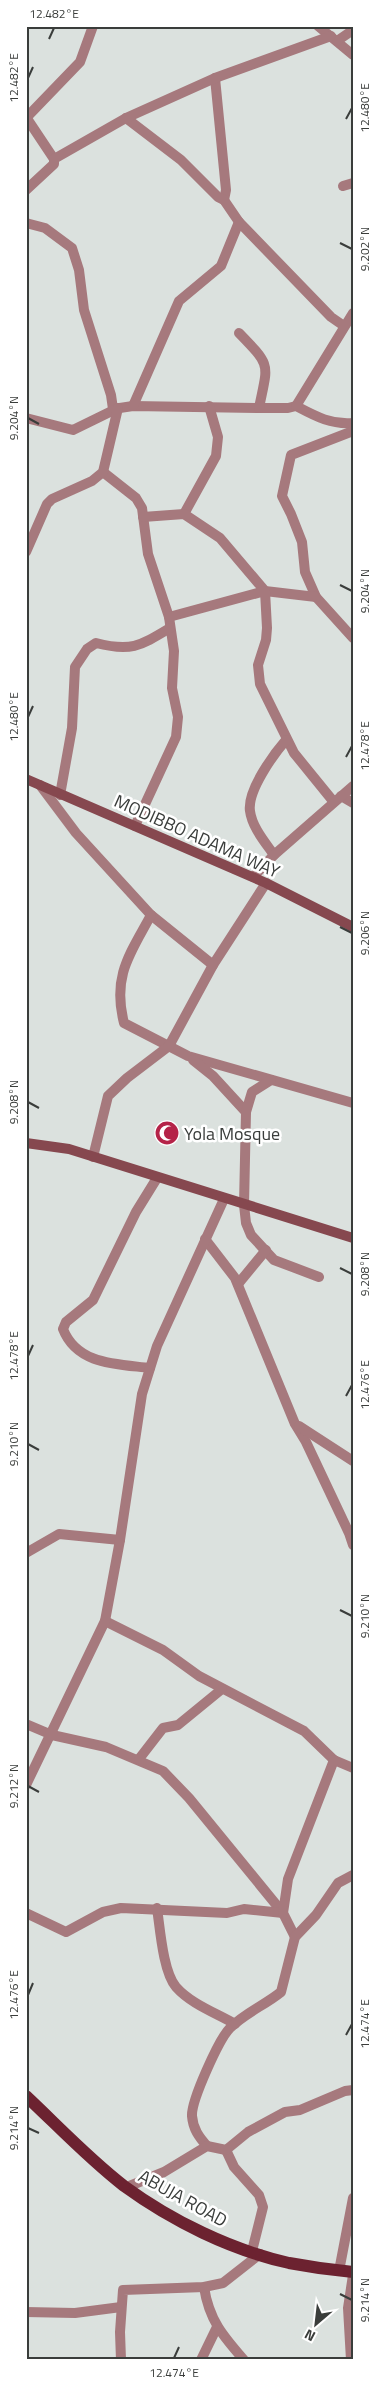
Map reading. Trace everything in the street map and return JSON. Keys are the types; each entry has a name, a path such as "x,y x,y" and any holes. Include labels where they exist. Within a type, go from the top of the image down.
{"main road":[{"name":"MODIBBO ADAMA WAY","path":"26,779 253,877 353,928"},
{"path":"26,1142 69,1149 353,1238"},
{"name":"ABUJA ROAD","path":"26,2096 127,2187 175,2217 208,2234 256,2253 288,2263 353,2274"}],"street":[{"path":"26,190 54,164 54,159 26,117 80,62 93,26"},
{"path":"318,26 353,55"},
{"path":"54,159 126,118 215,78 262,59 334,38 353,30"},
{"path":"215,78 222,126 226,190 224,200"},
{"path":"126,118 181,160 218,197 224,200 239,222 331,317 344,326"},
{"path":"133,406 179,301 221,266 239,222"},
{"path":"26,223 45,228 72,248 79,270 84,310 111,395 113,409 133,406 259,408 288,408 296,406 320,419 340,424 353,423"},
{"path":"296,406 353,313"},
{"path":"239,333 260,354 267,368 259,408"},
{"path":"184,514 216,456 218,438 209,406"},
{"path":"26,418 73,430 118,408"},
{"path":"26,552 47,504 52,498 81,487 103,472 118,408"},
{"path":"353,431 291,456 282,491 302,542 306,572 316,598 353,638"},
{"path":"103,472 136,498 142,508 148,554 169,622 174,652 172,688 178,717 176,737 135,826"},
{"path":"143,517 184,514 220,538 265,591 266,640 257,674 286,740 337,798 353,803"},
{"path":"60,794 72,728 74,676 78,660 87,649 96,643 128,649 148,641 169,622 265,591 316,598"},
{"path":"274,855 258,832 250,812 250,804 271,758 286,740"},
{"path":"40,785 76,833 152,915 213,965"},
{"path":"253,877 274,855 353,786"},
{"path":"93,1157 108,1096 127,1078 168,1046 213,965 266,883"},
{"path":"152,915 123,968 120,984 121,1013 124,1023 188,1056 353,1103"},
{"path":"188,1056 212,1076 246,1112"},
{"path":"272,1080 252,1092 246,1112 244,1205 246,1223 251,1235 274,1260 319,1277"},
{"path":"150,1368 104,1362 84,1356 68,1342 63,1329 66,1322 93,1300 136,1212 157,1178"},
{"path":"26,1785 52,1735 105,1620 120,1540 142,1394 157,1346 224,1199"},
{"path":"206,1239 238,1284 295,1424 310,1450 350,1533 353,1545"},
{"path":"238,1284 266,1250"},
{"path":"295,1424 353,1461"},
{"path":"26,1552 59,1534 120,1540"},
{"path":"105,1620 163,1650 199,1676 222,1689 304,1731 334,1760 353,1768"},
{"path":"138,1760 163,1728 178,1725 222,1689"},
{"path":"26,1724 52,1735 106,1747 163,1772 176,1782 283,1913 295,1937"},
{"path":"283,1913 288,1879 334,1760"},
{"path":"226,2150 208,2146 196,2133 192,2115 193,2104 212,2060 229,2028 281,1992 295,1937 316,1915 338,1883 353,1875"},
{"path":"26,1913 66,1932 103,1912 121,1908 157,1908 226,1913 244,1908 283,1913"},
{"path":"157,1908 161,1940 175,1986 190,1998 235,2024"},
{"path":"226,2150 248,2132 285,2112 300,2110 345,2091 353,2090"},
{"path":"127,2187 164,2172 208,2146"},
{"path":"121,2360 121,2308 124,2290 204,2288 223,2283 256,2253 263,2207 259,2195 234,2167 226,2150"},
{"path":"339,2271 353,2198"},
{"path":"351,2360 348,2308 353,2274"},
{"path":"204,2288 206,2302 217,2327 244,2360"},
{"path":"26,2312 75,2313 121,2308"},
{"path":"201,2360 217,2327"}],"place":[{"name":"Yola Mosque","path":"167,1133"}]}
